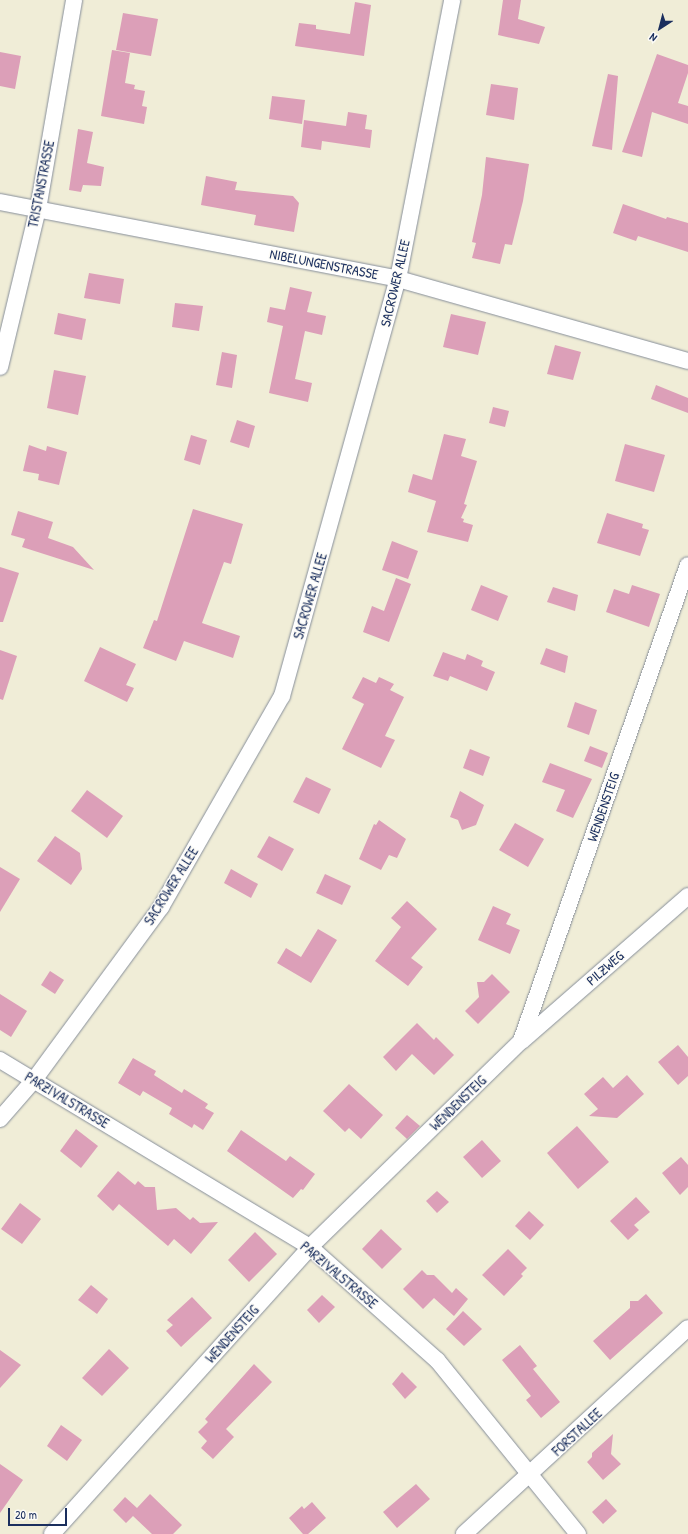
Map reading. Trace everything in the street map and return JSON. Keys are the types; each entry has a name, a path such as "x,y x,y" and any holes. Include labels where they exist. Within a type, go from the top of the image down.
{"street":[{"name":"TRISTANSTRASSE","path":"0,367 38,209 74,0"},
{"name":"SACROWER ALLEE","path":"0,1119 34,1080 161,907 282,696 398,279 452,0"},
{"name":"NIBELUNGENSTRASSE","path":"0,202 398,279 688,361"},
{"name":"WENDENSTEIG","path":"52,1534 310,1247 521,1041 688,565"},
{"name":"PILZWEG","path":"521,1041 688,896"},
{"name":"PARZIVALSTRASSE","path":"0,1060 310,1247 437,1360 532,1474 578,1534"},
{"name":"FORSTALLEE","path":"464,1534 532,1474 688,1328"}],"building":[{"path":"503,0 521,0 518,19 545,27 539,44 498,35"},
{"path":"355,2 371,5 364,56 295,46 299,23 316,25 316,29 350,34"},
{"path":"123,13 158,19 151,56 116,50"},
{"path":"112,50 130,53 125,83 135,85 134,89 145,91 142,106 147,107 144,124 101,116"},
{"path":"0,52 21,56 15,89 0,86"},
{"path":"657,54 688,65 688,73 678,103 688,106 688,124 652,112 642,157 622,152"},
{"path":"608,74 618,76 612,150 592,146"},
{"path":"491,84 518,88 514,120 486,115"},
{"path":"272,96 305,100 302,124 269,119"},
{"path":"348,112 367,115 365,129 372,130 370,148 322,141 321,150 301,147 304,120 346,126"},
{"path":"78,129 93,132 87,163 104,167 101,186 83,185 81,192 69,190"},
{"path":"486,157 529,164 523,201 512,245 505,244 500,264 472,258 476,243 472,242 482,195"},
{"path":"206,176 237,182 235,190 293,196 299,203 294,232 254,225 256,215 201,205"},
{"path":"623,204 666,219 667,217 688,223 688,252 638,236 636,241 613,233"},
{"path":"89,273 124,279 120,304 84,298"},
{"path":"290,287 312,292 307,312 326,316 322,335 305,331 295,379 312,383 308,402 269,393 283,326 267,322 270,307 285,310"},
{"path":"175,303 203,306 199,331 172,327"},
{"path":"58,313 86,319 82,340 54,334"},
{"path":"451,314 486,322 478,355 443,347"},
{"path":"555,345 581,352 573,380 547,374"},
{"path":"222,352 237,355 232,388 216,385"},
{"path":"54,370 86,376 78,415 47,408"},
{"path":"656,385 688,398 688,413 651,399"},
{"path":"493,407 509,411 505,427 489,423"},
{"path":"237,420 255,426 249,448 230,442"},
{"path":"444,434 466,439 461,456 477,461 464,504 467,505 461,518 464,519 463,522 473,525 468,542 427,532 436,501 408,492 413,474 432,480"},
{"path":"191,435 207,440 200,465 184,460"},
{"path":"625,444 665,455 654,492 615,481"},
{"path":"29,445 46,451 47,446 67,452 59,485 38,480 39,474 23,471"},
{"path":"193,509 243,524 231,564 224,562 202,623 240,636 233,658 184,641 176,661 143,648 154,620 157,621"},
{"path":"18,511 53,522 48,538 73,547 94,570 22,547 25,539 11,535"},
{"path":"607,513 643,524 642,528 649,530 640,556 597,543"},
{"path":"392,541 418,551 408,579 382,570"},
{"path":"0,567 19,573 3,622 0,622"},
{"path":"396,578 411,584 389,642 363,632 372,606 384,611"},
{"path":"481,585 508,596 498,621 471,610"},
{"path":"632,585 660,594 649,627 606,612 614,589 629,594"},
{"path":"553,587 578,595 575,611 547,602"},
{"path":"100,647 136,664 126,685 134,688 127,702 84,681"},
{"path":"546,648 568,656 565,673 540,664"},
{"path":"0,650 17,656 3,700 0,699"},
{"path":"443,652 465,660 467,654 483,661 481,666 495,672 487,691 450,676 448,681 433,676"},
{"path":"363,677 376,683 379,677 394,684 390,690 404,697 385,736 395,740 381,768 342,749 364,704 352,698"},
{"path":"575,702 597,710 589,735 567,727"},
{"path":"590,746 608,753 602,768 584,761"},
{"path":"470,749 490,757 483,776 463,768"},
{"path":"550,763 592,779 573,818 556,811 565,790 542,782"},
{"path":"306,777 331,789 319,814 293,802"},
{"path":"87,790 123,816 107,838 71,811"},
{"path":"460,791 484,805 476,825 462,830 458,820 450,817"},
{"path":"379,820 406,839 397,858 389,855 381,870 359,859 374,824 376,825"},
{"path":"515,823 544,839 528,867 499,850"},
{"path":"55,836 80,853 82,869 71,885 37,861"},
{"path":"269,836 294,849 282,871 257,857"},
{"path":"0,867 20,879 0,912"},
{"path":"231,869 258,884 251,898 224,883"},
{"path":"325,874 351,886 342,905 316,893"},
{"path":"407,901 437,929 411,958 423,967 408,986 375,961 401,927 391,918"},
{"path":"493,906 511,914 506,924 520,930 510,954 478,940"},
{"path":"318,929 337,940 311,983 277,963 286,948 301,957"},
{"path":"50,971 64,980 55,994 41,985"},
{"path":"492,974 510,992 478,1024 465,1011 479,997 477,982 484,982"},
{"path":"0,994 27,1011 11,1037 0,1030"},
{"path":"417,1023 434,1040 436,1037 454,1055 434,1075 412,1054 396,1071 383,1057"},
{"path":"678,1045 688,1057 688,1076 678,1085 658,1062"},
{"path":"133,1058 156,1071 154,1075 182,1093 184,1089 208,1104 205,1108 214,1113 203,1130 194,1124 192,1128 169,1114 172,1108 143,1091 140,1096 118,1083"},
{"path":"627,1075 644,1094 617,1118 589,1116 598,1109 584,1094 603,1077 613,1088"},
{"path":"349,1084 383,1115 361,1139 349,1128 345,1132 323,1111"},
{"path":"407,1115 420,1126 407,1139 395,1128"},
{"path":"577,1126 609,1162 578,1189 547,1153"},
{"path":"76,1129 98,1146 81,1168 60,1151"},
{"path":"241,1130 286,1161 290,1156 315,1174 303,1190 301,1189 293,1198 227,1151"},
{"path":"482,1140 501,1161 482,1178 463,1157"},
{"path":"681,1157 688,1165 688,1187 680,1195 662,1173"},
{"path":"118,1171 135,1185 138,1181 145,1187 155,1187 157,1210 176,1208 190,1220 193,1217 200,1223 218,1222 191,1254 174,1239 168,1246 119,1204 113,1211 97,1196"},
{"path":"437,1191 449,1202 437,1213 426,1201"},
{"path":"636,1197 650,1212 634,1225 639,1230 628,1240 610,1221"},
{"path":"20,1203 41,1219 22,1244 1,1229"},
{"path":"529,1211 544,1225 530,1240 515,1226"},
{"path":"381,1229 402,1249 382,1269 362,1249"},
{"path":"255,1232 277,1254 249,1282 228,1260"},
{"path":"508,1249 527,1268 521,1274 523,1276 504,1296 482,1275"},
{"path":"422,1270 427,1275 434,1275 452,1293 456,1288 468,1299 454,1316 434,1298 423,1309 403,1289"},
{"path":"91,1285 108,1299 97,1314 78,1300"},
{"path":"646,1294 663,1313 610,1360 593,1341 630,1308 630,1301 638,1301"},
{"path":"322,1295 335,1307 319,1323 307,1310"},
{"path":"192,1297 212,1318 181,1347 166,1331 173,1325 167,1320"},
{"path":"463,1311 482,1329 464,1346 446,1329"},
{"path":"520,1345 537,1366 533,1369 560,1402 541,1418 526,1400 531,1396 502,1360"},
{"path":"109,1349 129,1368 102,1396 82,1378"},
{"path":"0,1350 21,1365 0,1388"},
{"path":"254,1364 272,1382 226,1429 234,1437 213,1459 201,1448 207,1441 198,1432 208,1422 205,1419"},
{"path":"402,1372 417,1387 405,1399 392,1384"},
{"path":"61,1425 82,1440 67,1461 47,1446"},
{"path":"613,1434 611,1454 621,1464 603,1480 587,1462 592,1457 592,1453"},
{"path":"0,1464 23,1480 0,1513"},
{"path":"416,1484 430,1499 397,1528 383,1512"},
{"path":"150,1494 182,1525 173,1534 152,1534 133,1516 126,1523 113,1510 125,1497 137,1508"},
{"path":"606,1499 617,1511 603,1524 592,1512"},
{"path":"312,1502 326,1518 308,1534 303,1534 289,1518 302,1506 304,1509"}]}
